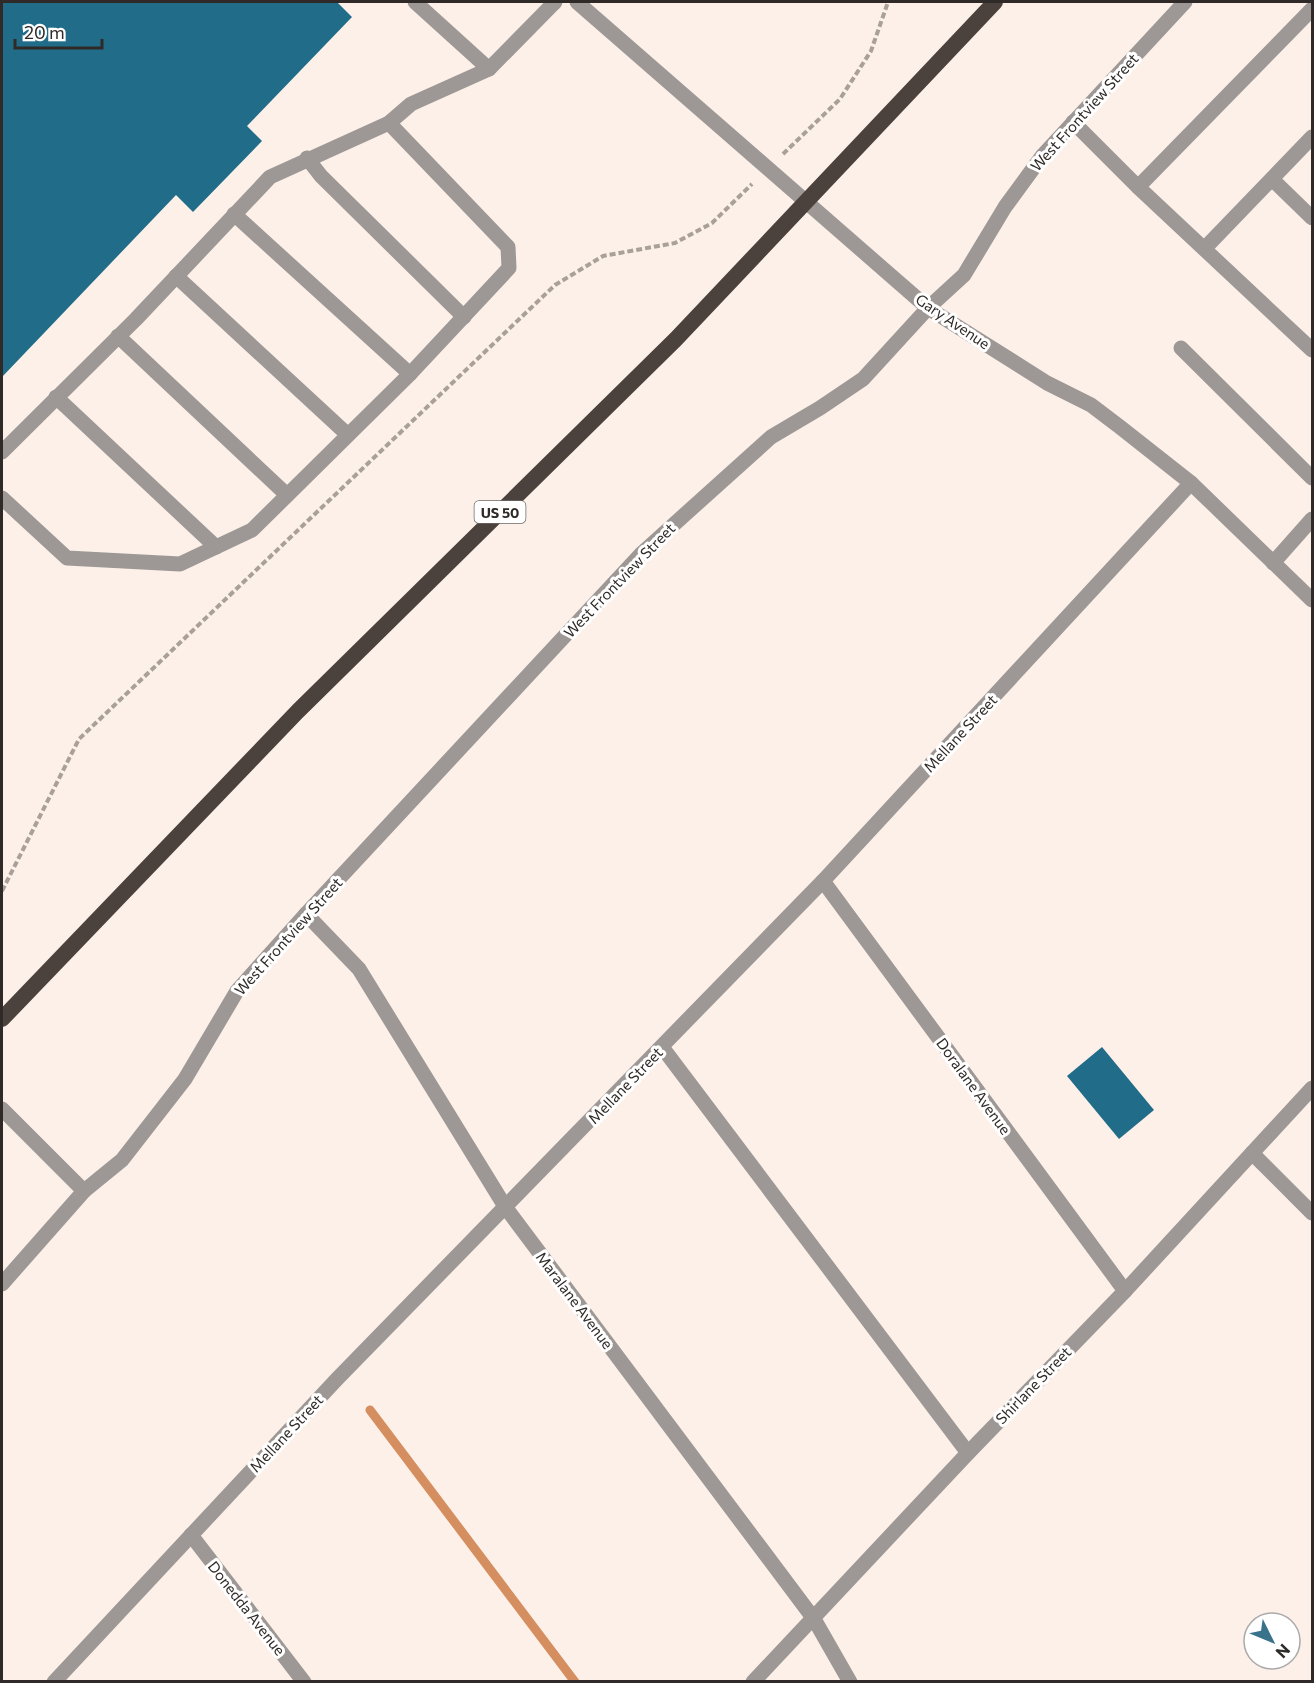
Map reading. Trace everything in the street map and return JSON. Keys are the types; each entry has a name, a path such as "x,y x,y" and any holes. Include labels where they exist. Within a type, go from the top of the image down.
{"highway":[{"name":"US 50","path":"2,1019 298,711 676,339 995,2"}],"street":[{"path":"415,2 489,69"},
{"path":"2,452 177,276 270,177 307,158 389,123 411,104 489,69 554,2"},
{"name":"Gary Avenue","path":"577,2 928,308 1047,383 1091,405 1191,483 1312,600"},
{"name":"West Frontview Street","path":"2,1284 84,1191 122,1160 185,1079 237,991 306,914 641,554 771,437 820,408 862,379 928,308 964,275 1005,207 1043,155 1185,2"},
{"path":"1138,187 1312,9"},
{"path":"1073,122 1138,187 1312,350"},
{"path":"5,508 67,558 180,564 252,530 410,374 508,268 508,247 389,123"},
{"path":"1205,248 1312,137"},
{"path":"307,158 321,176 464,317"},
{"path":"1272,179 1312,218"},
{"path":"234,214 410,374"},
{"path":"177,276 348,435"},
{"path":"118,336 287,495"},
{"path":"1181,348 1312,478"},
{"path":"56,398 216,547"},
{"name":"Mellane Street","path":"54,1682 337,1379 823,881 1191,483"},
{"path":"1273,563 1312,519"},
{"name":"Doralane Avenue","path":"823,881 1125,1291"},
{"name":"Maralane Avenue","path":"306,914 359,969 506,1208 814,1618 850,1682"},
{"path":"662,1047 968,1453"},
{"name":"Shirlane Street","path":"753,1682 968,1453 1125,1291 1312,1088"},
{"path":"2,1109 84,1191"},
{"path":"1252,1153 1312,1213"},
{"name":"Donedda Avenue","path":"191,1535 304,1682"}],"path":[{"path":"796,141 840,99 872,51 888,2"},
{"path":"2,891 79,739 555,285 603,256 675,243 712,223 742,193"}],"building":[{"path":"2,2 337,2 352,17 247,126 262,141 193,212 176,195 2,377"},
{"path":"1102,1047 1154,1110 1119,1139 1067,1076"}],"waterway":[{"path":"370,1410 575,1682"}]}
